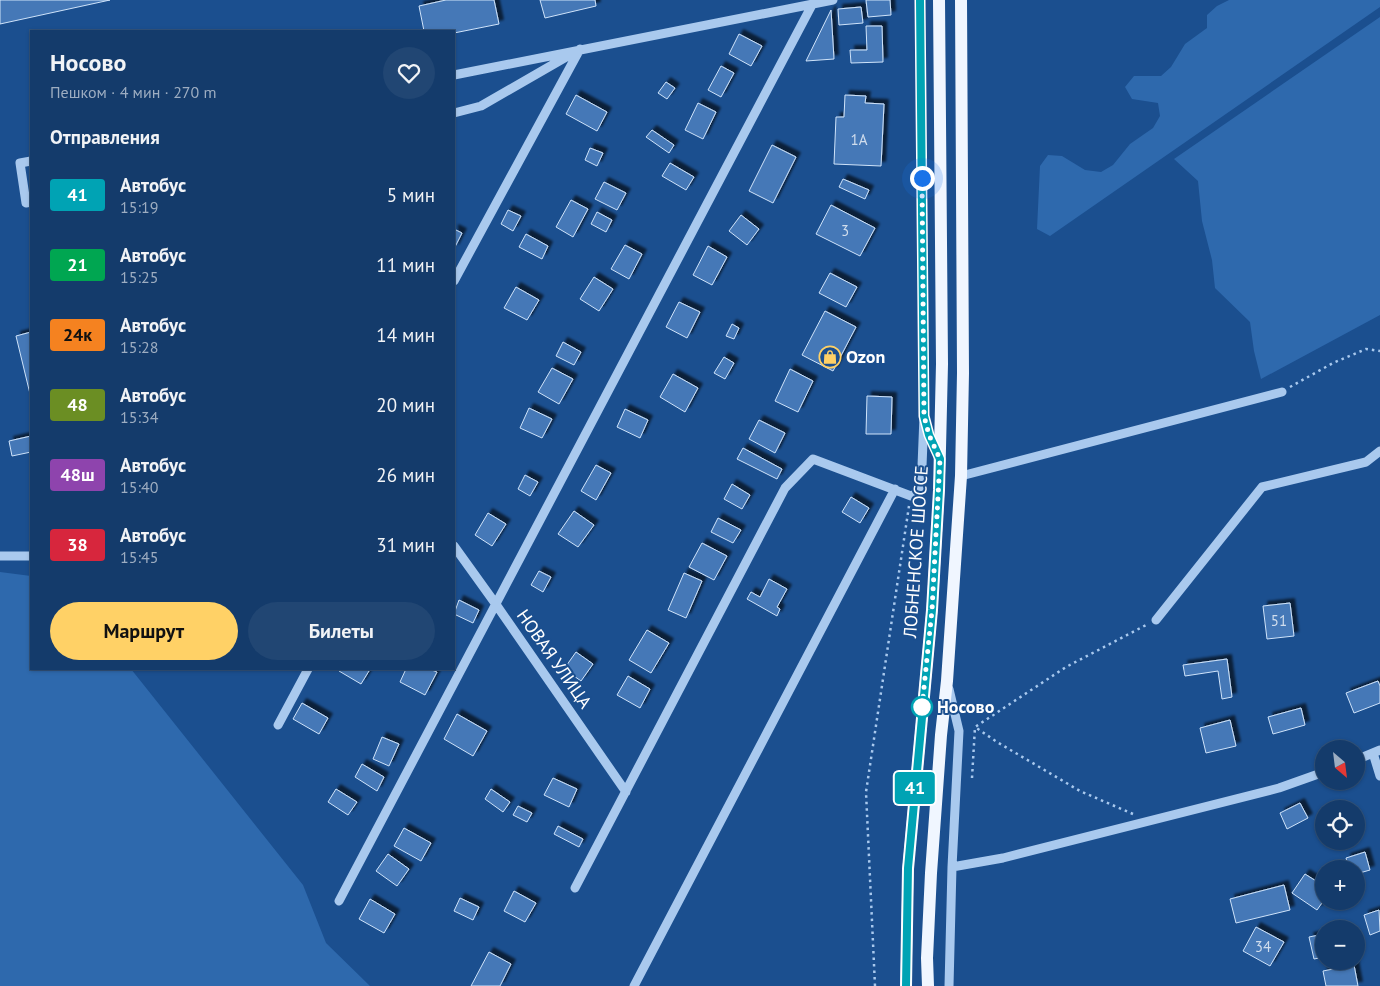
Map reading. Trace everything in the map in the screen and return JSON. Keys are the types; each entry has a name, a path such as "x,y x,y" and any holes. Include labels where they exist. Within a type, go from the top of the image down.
{"main road":[{"name":"ЛОБНЕНСКОЕ ШОССЕ","path":"906,986 908,868 932,610 940,459 942,354 940,0"},
{"path":"928,986 930,873 947,681 961,476 963,373 961,0"}],"street":[{"path":"455,75 833,0"},
{"path":"574,888 785,488 813,459 911,496 922,491 924,416 920,0"},
{"path":"339,901 495,602 812,5"},
{"path":"455,113 481,106 580,49"},
{"path":"455,280 580,49"},
{"path":"30,161 20,163 26,203 30,202"},
{"path":"961,476 1282,392"},
{"path":"924,416 929,435 940,459"},
{"path":"1156,620 1262,487 1366,462 1380,451"},
{"path":"634,986 896,489"},
{"name":"НОВАЯ УЛИЦА","path":"455,547 626,792"},
{"path":"0,556 30,556"},
{"path":"278,725 307,670"},
{"path":"947,681 960,731 952,866 949,986"},
{"path":"1365,757 1377,752 1380,776"},
{"path":"952,866 1003,858 1279,788 1315,775"}],"path":[{"path":"1282,392 1333,363 1366,349 1380,351"},
{"path":"875,986 866,792 911,496"},
{"path":"975,727 1066,667 1156,620"},
{"path":"972,778 975,727"},
{"path":"975,727 1080,791 1149,821"},
{"path":"869,772 874,772"}],"shaded area":[{"path":"1229,0 1380,0 1380,7 1050,236 1037,229 1040,166 1048,155 1062,156 1085,170 1101,172 1113,165 1130,144 1153,128 1160,116 1158,103 1132,99 1125,87 1134,76 1161,76 1171,67 1185,44 1207,28 1207,15 1217,6"},
{"path":"1380,17 1380,315 1261,379 1254,351 1250,322 1215,288 1212,260 1202,221 1198,181 1174,159"},
{"path":"0,572 30,576 30,670 132,670 303,885 326,943 370,986 0,986"}],"building":[{"path":"0,0 110,0 0,24"},
{"path":"446,0 494,0 499,24 455,33 455,30 424,30 419,6"},
{"path":"540,0 595,0 596,6 545,18"},
{"path":"866,0 890,0 891,15 868,17"},
{"path":"861,7 863,23 839,25 838,9"},
{"path":"831,10 834,59 806,61"},
{"path":"866,26 882,26 883,62 851,63 850,50 867,50"},
{"path":"739,34 762,46 751,66 729,54"},
{"path":"721,66 734,73 721,97 708,90"},
{"path":"666,82 675,88 667,99 658,93"},
{"path":"576,95 607,112 597,131 566,114"},
{"path":"845,95 866,96 865,103 884,104 881,166 834,164 836,117 844,117"},
{"path":"698,103 716,112 703,139 685,130"},
{"path":"652,130 674,145 669,153 646,137"},
{"path":"772,145 796,157 773,203 749,191"},
{"path":"590,148 603,153 597,166 585,160"},
{"path":"670,163 694,177 686,190 662,176"},
{"path":"843,179 869,190 865,199 839,187"},
{"path":"604,182 626,193 617,210 595,199"},
{"path":"571,200 588,209 573,237 556,227"},
{"path":"831,205 875,228 860,256 816,234"},
{"path":"508,210 521,216 513,231 501,224"},
{"path":"597,212 612,220 606,232 591,224"},
{"path":"741,215 759,229 747,245 729,231"},
{"path":"455,230 462,233 455,247"},
{"path":"526,234 548,246 542,259 519,247"},
{"path":"625,245 642,254 629,279 611,269"},
{"path":"708,246 727,257 712,285 693,275"},
{"path":"830,273 857,287 846,307 819,293"},
{"path":"594,277 613,289 599,311 580,299"},
{"path":"516,287 539,300 527,320 504,308"},
{"path":"679,302 700,312 687,338 666,327"},
{"path":"825,311 856,327 833,371 802,355"},
{"path":"732,324 739,328 734,339 726,336"},
{"path":"30,332 30,394 16,336"},
{"path":"563,342 581,352 574,365 556,356"},
{"path":"724,357 734,363 725,379 714,373"},
{"path":"552,368 573,379 559,404 538,392"},
{"path":"790,369 813,381 798,412 775,401"},
{"path":"673,374 698,388 685,412 660,397"},
{"path":"867,396 892,397 891,434 866,434"},
{"path":"529,408 552,419 542,438 520,428"},
{"path":"625,409 648,420 640,438 617,427"},
{"path":"759,420 785,433 775,453 749,439"},
{"path":"30,436 30,452 12,456 9,441"},
{"path":"743,448 782,469 777,479 737,459"},
{"path":"596,465 611,473 596,500 581,491"},
{"path":"525,475 538,482 530,496 518,489"},
{"path":"732,484 750,495 742,509 724,499"},
{"path":"851,497 869,508 860,523 842,512"},
{"path":"574,511 594,525 578,547 558,534"},
{"path":"488,513 506,524 492,546 475,535"},
{"path":"718,518 741,530 733,543 711,532"},
{"path":"702,543 727,556 714,580 689,567"},
{"path":"539,571 551,577 543,592 531,585"},
{"path":"684,573 702,581 686,618 668,610"},
{"path":"769,579 787,589 777,607 780,609 777,616 747,599 751,592 760,597"},
{"path":"459,600 479,610 473,623 455,614"},
{"path":"1290,603 1294,636 1267,639 1263,606"},
{"path":"647,630 669,643 651,673 629,660"},
{"path":"576,652 593,664 581,681 564,669"},
{"path":"1227,659 1232,697 1222,699 1218,671 1185,676 1183,665"},
{"path":"367,670 369,671 361,684 339,671"},
{"path":"406,670 432,670 437,672 425,695 400,682"},
{"path":"628,676 650,689 640,708 617,695"},
{"path":"1378,681 1380,686 1380,703 1354,713 1346,693"},
{"path":"302,703 328,718 319,734 293,719"},
{"path":"1301,708 1305,725 1273,734 1268,717"},
{"path":"457,714 487,731 473,756 444,739"},
{"path":"1230,720 1236,746 1206,753 1200,728"},
{"path":"382,737 399,744 389,766 373,759"},
{"path":"362,764 384,777 377,791 355,777"},
{"path":"553,778 577,789 569,807 544,795"},
{"path":"336,789 357,802 348,815 328,802"},
{"path":"491,789 510,802 503,812 485,799"},
{"path":"1300,803 1308,818 1287,829 1280,813"},
{"path":"518,806 532,813 527,822 513,815"},
{"path":"558,826 583,839 579,847 554,834"},
{"path":"404,828 431,843 421,861 394,846"},
{"path":"1365,852 1370,870 1365,871 1365,860 1347,860 1346,858"},
{"path":"388,854 409,869 397,886 376,871"},
{"path":"1305,874 1315,880 1315,909 1292,893"},
{"path":"1284,885 1290,910 1236,923 1230,899"},
{"path":"514,891 536,903 525,922 504,911"},
{"path":"460,898 479,907 473,920 454,911"},
{"path":"370,899 395,914 384,933 359,919"},
{"path":"1379,910 1380,931 1370,935 1364,915"},
{"path":"1256,927 1284,942 1270,966 1243,951"},
{"path":"1315,936 1315,959 1314,959 1309,937"},
{"path":"489,952 511,964 500,986 471,986"},
{"path":"1355,970 1358,986 1326,986 1323,971"}],"bus line":[{"name":"41","path":"906,986 908,868 932,610 940,459 929,435 924,416 920,0"}],"place":[{"name":"Ozon","path":"830,357"},
{"name":"Носово","path":"922,707"}],"route":[{"path":"922,178 924,416 929,435 940,459 932,610 922,707"}]}
